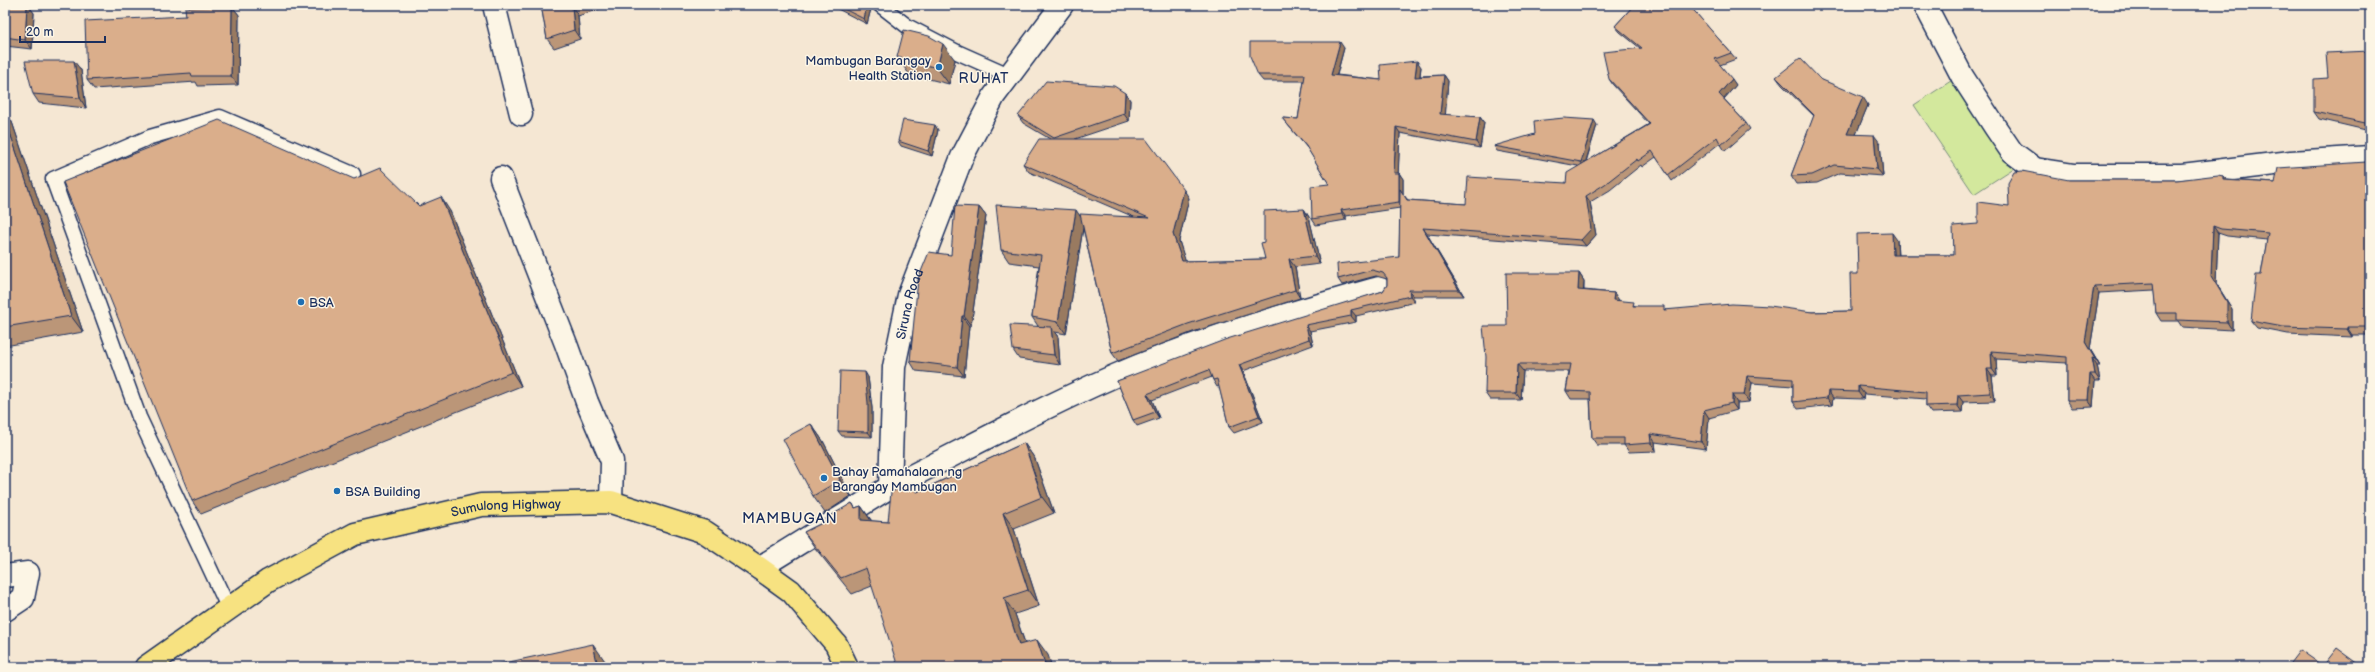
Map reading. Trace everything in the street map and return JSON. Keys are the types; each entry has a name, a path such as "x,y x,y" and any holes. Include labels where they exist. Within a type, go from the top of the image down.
{"main road":[{"name":"Sumulong Highway","path":"146,667 228,607 268,581 355,534 481,505 611,502 704,532 759,568 791,591 836,644 847,667"}],"street":[{"path":"494,5 521,114"},
{"name":"Siruna Road","path":"890,487 894,367 909,295 962,157 994,96 1062,5"},
{"path":"1925,5 1962,76 1995,128 2012,152 2035,169 2074,175 2182,175 2291,162 2370,157"},
{"path":"501,178 587,402 612,461 611,502"},
{"path":"759,568 890,487 1035,414 1138,366 1244,328 1379,288"},
{"path":"5,576 28,573 23,598 5,610"}],"lane":[{"path":"880,5 907,26 957,52 1002,72"},
{"path":"228,607 139,417 53,179 150,137 220,117 353,174"}],"green space":[{"path":"1957,77 2017,166 1974,194 1914,105"}],"building":[{"path":"5,5 27,5 25,40 5,37"},
{"path":"541,5 576,5 572,6 574,30 547,39"},
{"path":"836,5 867,5 864,19"},
{"path":"1634,5 1689,5 1731,53 1715,59 1732,79 1719,94 1746,123 1721,145 1717,137 1668,175 1652,151 1638,161 1637,159 1605,184 1586,196 1591,229 1581,240 1423,228 1459,290 1409,290 1410,296 1351,310 1351,316 1306,325 1309,339 1239,365 1259,416 1229,427 1217,379 1213,380 1209,370 1147,394 1155,412 1133,420 1117,381 1227,339 1383,291 1387,285 1387,278 1383,273 1372,270 1338,279 1337,264 1399,257 1400,189 1407,200 1466,204 1468,177 1566,183 1567,173 1650,124 1609,79 1603,52 1642,48 1615,26"},
{"path":"232,6 231,76 192,76 191,73 87,80 85,21 186,16 185,8"},
{"path":"904,30 929,36 943,44 937,68 897,57"},
{"path":"1250,42 1340,42 1331,75 1381,80 1380,65 1417,61 1415,77 1444,75 1440,114 1480,117 1476,142 1396,127 1394,173 1399,173 1399,202 1341,210 1342,214 1312,219 1311,186 1329,184 1306,146 1282,118 1298,119 1305,75 1258,75 1250,56"},
{"path":"2370,51 2370,124 2314,112 2314,79 2328,78 2326,53"},
{"path":"1800,58 1820,79 1863,97 1847,134 1874,135 1877,169 1834,165 1812,175 1791,176 1814,115 1776,77"},
{"path":"25,61 74,61 80,98 33,94"},
{"path":"1046,81 1114,86 1125,93 1124,114 1054,138 1018,116"},
{"path":"5,118 71,316 5,327"},
{"path":"1564,118 1594,120 1581,162 1494,146 1535,134 1534,121"},
{"name":"BSA","path":"219,120 354,179 380,168 419,206 441,197 512,372 192,501 63,182"},
{"path":"903,120 935,125 928,151 898,141"},
{"path":"1039,139 1146,139 1184,190 1173,234 1182,261 1265,259 1261,243 1264,242 1264,211 1304,209 1315,256 1289,259 1295,290 1188,324 1112,353 1080,214 1149,218 1023,164"},
{"path":"2370,160 2370,327 2347,327 2347,329 2283,327 2251,321 2256,275 2261,275 2268,233 2221,229 2213,226 2211,276 2227,302 2227,322 2177,320 2177,313 2156,313 2153,283 2094,286 2085,342 2095,359 2092,358 2095,374 2090,374 2088,400 2067,400 2067,357 1991,351 1992,369 1987,369 1990,393 1958,395 1957,405 1926,406 1926,392 1858,386 1858,392 1828,391 1827,398 1793,402 1793,379 1747,376 1744,395 1732,395 1732,403 1704,410 1701,442 1650,434 1651,443 1624,445 1624,438 1592,438 1590,392 1566,391 1571,364 1517,364 1516,393 1485,393 1486,357 1483,326 1507,326 1506,273 1579,273 1578,290 1614,293 1613,300 1634,302 1633,306 1664,306 1664,310 1732,304 1770,306 1812,312 1851,311 1850,274 1858,274 1857,234 1892,233 1893,255 1954,255 1953,226 1978,224 1978,202 2009,206 2008,183 2014,172 2022,171 2069,180 2177,180 2218,175 2223,176 2223,180 2275,183 2278,168 2366,162"},
{"path":"996,205 1076,210 1058,322 1032,317 1041,255 1001,250"},
{"path":"955,206 979,207 964,316 962,316 957,367 910,361 918,279 929,252 951,255"},
{"path":"1010,325 1051,327 1054,355 1013,350"},
{"path":"840,371 865,372 868,403 868,432 838,431"},
{"path":"811,424 840,480 813,496 783,439"},
{"path":"1024,443 1042,497 1003,513 1028,590 1004,598 1019,645 1037,640 1046,667 898,667 866,568 841,578 804,532 826,521 825,519 852,503 855,508 861,506 861,520 888,522 891,492 913,483 917,492"},
{"path":"593,644 598,667 486,667"},
{"path":"2337,648 2363,667 2287,667 2300,650 2323,666"}],"place":[{"name":"Mambugan Barangay Health Station","path":"939,67"},
{"name":"BSA","path":"301,302"},
{"name":"Bahay Pamahalaan ng Barangay Mambugan","path":"824,478"},
{"name":"BSA Building","path":"337,491"}],"district":[{"name":"RUHAT","path":"984,78"},
{"name":"MAMBUGAN","path":"790,518"}]}
